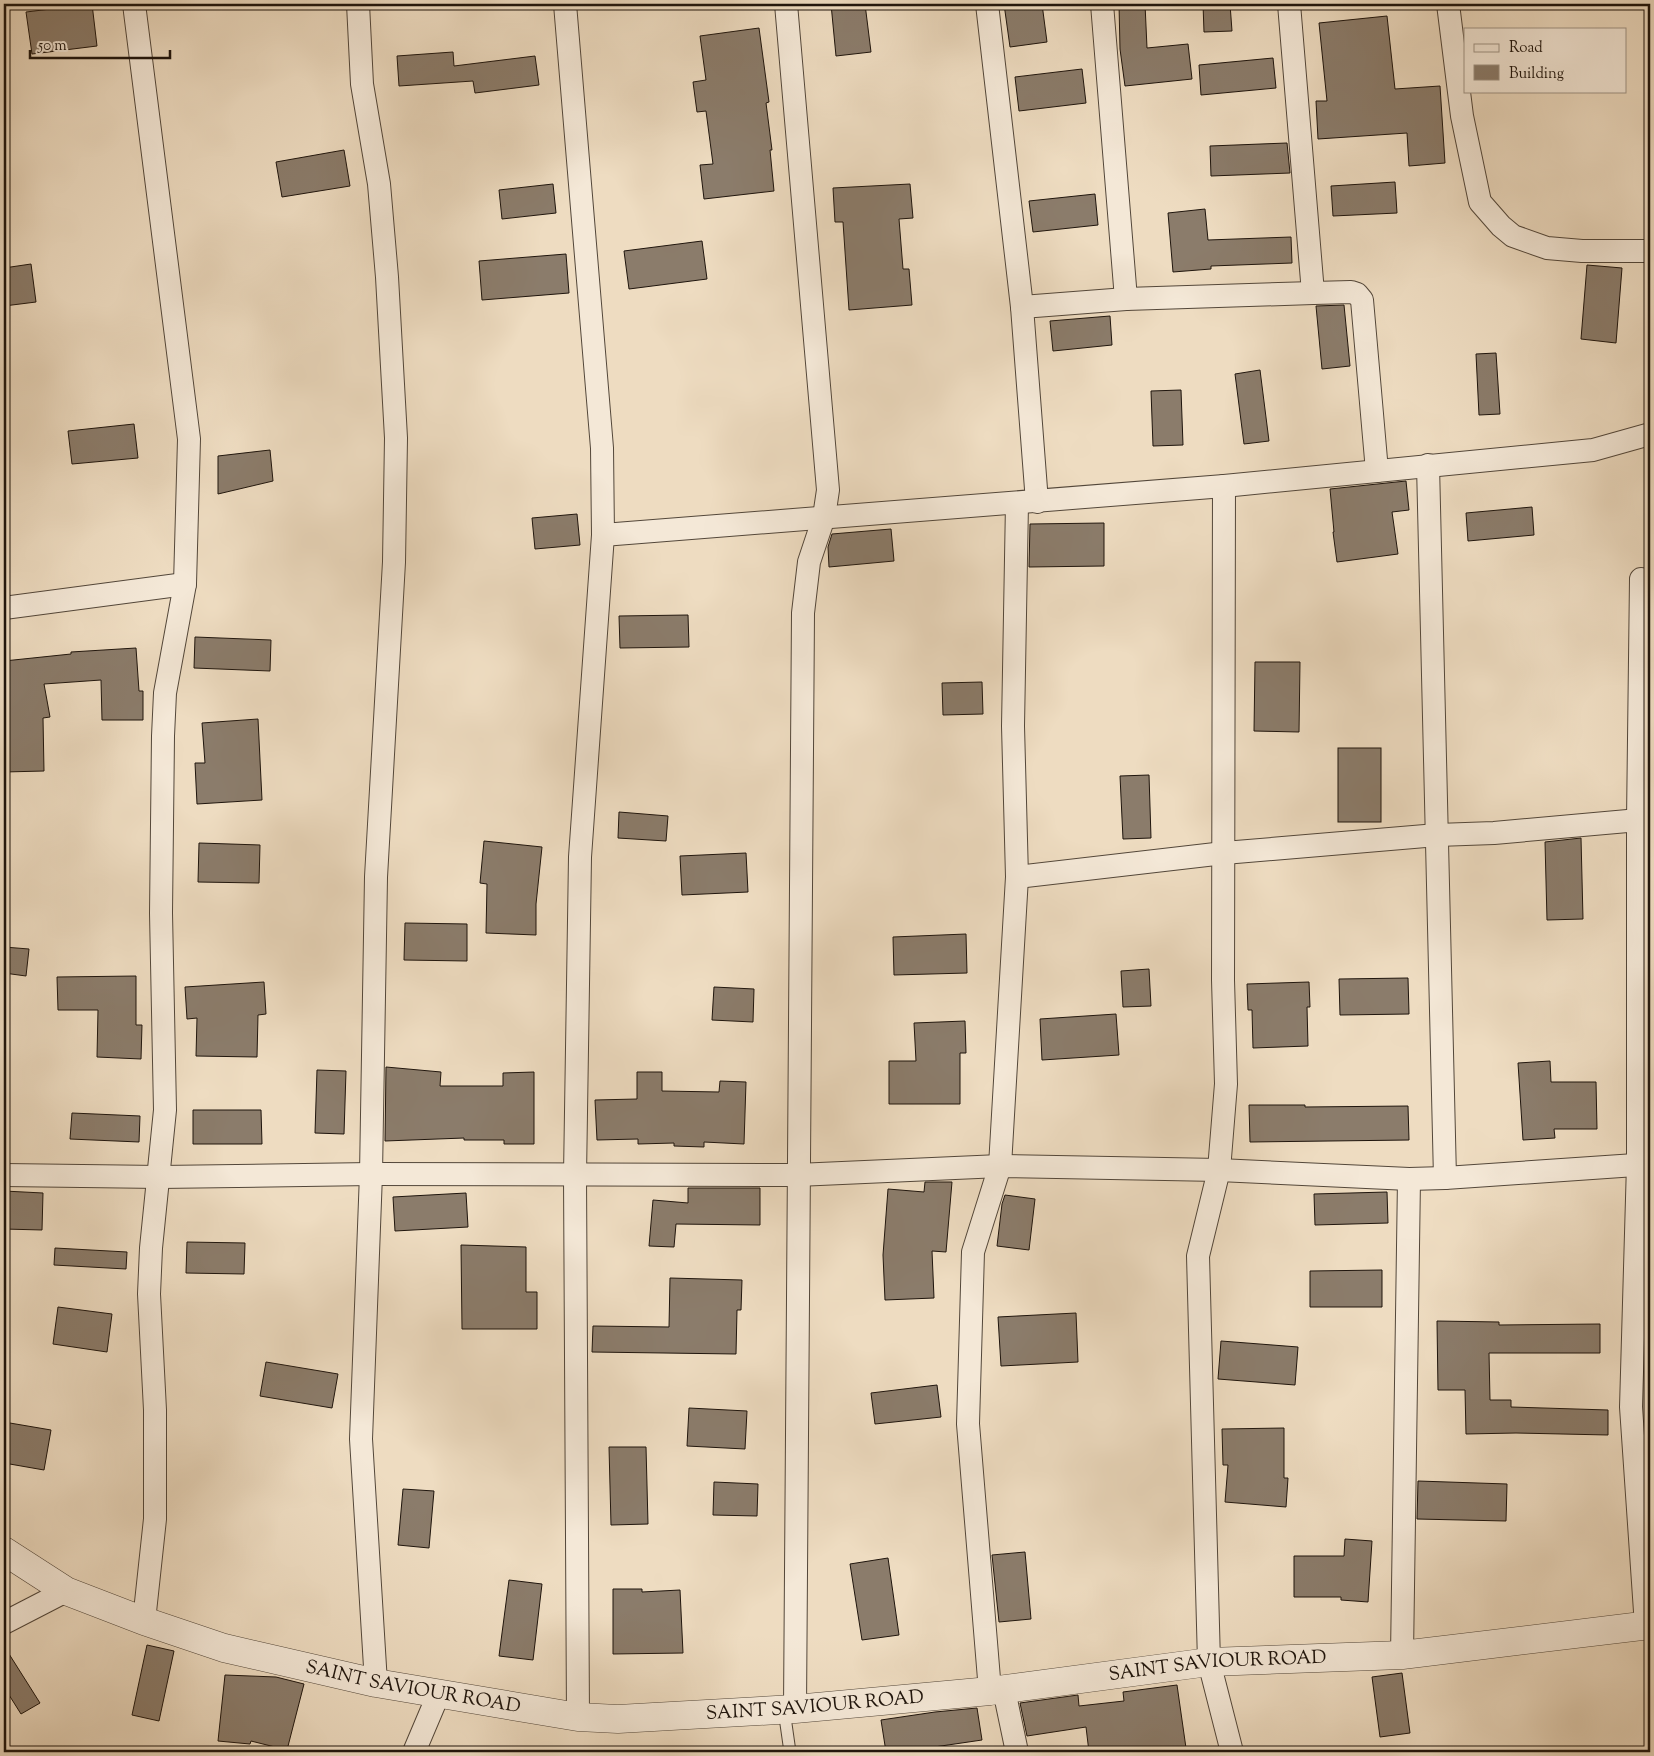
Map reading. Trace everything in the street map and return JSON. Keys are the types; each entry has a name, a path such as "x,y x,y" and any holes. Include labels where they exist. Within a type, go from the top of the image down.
{"street":[{"path":"134,4 189,439 185,584 165,693 163,736 161,912 165,1110 149,1294 155,1410 155,1519 144,1621"},
{"path":"358,4 362,84 379,184 387,277 396,438 394,562 376,877 371,1174 362,1439 376,1683"},
{"path":"565,4 602,448 603,535 580,857 575,1176 578,1717"},
{"path":"786,4 828,490 824,517 809,562 803,612 789,1709"},
{"path":"986,4 1022,307 1027,503 1013,726 1017,876 1000,1166 973,1252 968,1424 997,1690 1017,1752"},
{"path":"1102,4 1126,299"},
{"path":"1289,4 1313,293"},
{"path":"1448,4 1462,116 1480,202 1501,226 1513,236 1547,248 1582,251 1650,251"},
{"path":"1022,307 1126,299 1351,292 1357,294 1362,300 1377,471"},
{"path":"603,535 1224,486 1593,450 1650,434"},
{"path":"1428,465 1445,1178"},
{"path":"1224,486 1224,980 1226,1084 1219,1170 1198,1256 1209,1662 1232,1752"},
{"path":"1642,580 1644,1164 1631,1407 1648,1626"},
{"path":"4,608 185,584"},
{"path":"1017,876 1224,854 1644,819"},
{"path":"4,1175 160,1178 371,1174 575,1176 797,1175 1000,1166 1219,1170 1408,1179 1644,1164"},
{"path":"1402,1654 1408,1179"},
{"name":"SAINT SAVIOUR ROAD","path":"4,1551 66,1591 144,1621 224,1648 376,1683 578,1717 618,1719 789,1709 997,1690 1209,1662 1402,1654 1648,1626"},
{"path":"4,1623 66,1591"},
{"path":"414,1752 439,1693"}],"lane":[{"path":"789,1709 790,1752"}],"building":[{"path":"92,4 97,46 32,54 26,12"},
{"path":"831,4 865,4 871,52 836,56"},
{"path":"1004,4 1042,4 1047,42 1010,47"},
{"path":"1119,4 1145,4 1147,48 1188,44 1192,79 1125,86 1120,49"},
{"path":"1203,4 1230,4 1232,31 1204,32"},
{"path":"1387,16 1395,89 1440,86 1445,163 1409,166 1407,133 1318,139 1316,101 1327,101 1319,23"},
{"path":"759,28 769,102 766,103 772,150 770,150 774,191 704,199 700,165 713,164 706,111 697,112 693,82 706,80 700,36"},
{"path":"453,52 454,66 535,56 539,85 475,93 473,81 399,86 397,56"},
{"path":"1273,58 1276,88 1201,95 1199,65"},
{"path":"1082,69 1086,103 1019,111 1015,77"},
{"path":"1287,143 1290,173 1211,176 1210,146"},
{"path":"344,150 350,186 282,197 276,162"},
{"path":"1395,182 1397,213 1333,216 1331,186"},
{"path":"553,184 556,213 502,219 499,190"},
{"path":"910,184 913,218 899,219 903,269 909,269 912,305 849,310 843,222 835,222 833,188"},
{"path":"1095,194 1098,225 1033,232 1029,201"},
{"path":"1205,209 1208,240 1291,237 1292,263 1211,266 1211,269 1173,272 1168,213"},
{"path":"702,241 707,279 629,289 624,251"},
{"path":"566,254 569,293 482,300 479,261"},
{"path":"31,264 36,302 4,306 4,268"},
{"path":"1587,265 1622,268 1616,343 1581,339"},
{"path":"1344,305 1350,366 1322,369 1316,306"},
{"path":"1110,316 1112,345 1053,351 1050,321"},
{"path":"1496,353 1500,414 1479,415 1476,354"},
{"path":"1260,370 1269,441 1244,444 1235,374"},
{"path":"1181,390 1183,445 1153,446 1151,391"},
{"path":"134,424 138,458 72,464 68,431"},
{"path":"270,450 273,481 218,494 218,456"},
{"path":"1406,481 1409,510 1392,512 1398,554 1337,562 1330,489"},
{"path":"1532,507 1534,535 1468,541 1466,513"},
{"path":"577,514 580,545 535,549 532,518"},
{"path":"1104,523 1104,566 1029,567 1030,524"},
{"path":"891,529 894,561 829,567 828,547 832,534"},
{"path":"688,615 689,647 620,648 619,616"},
{"path":"195,637 271,640 270,671 194,668"},
{"path":"136,648 139,691 143,691 143,720 102,720 101,680 44,684 50,717 43,718 44,771 4,772 4,661 71,654 71,652"},
{"path":"1255,662 1300,662 1299,732 1254,731"},
{"path":"982,682 983,714 943,715 942,683"},
{"path":"258,719 262,800 197,804 195,763 205,763 202,723"},
{"path":"1338,748 1381,748 1381,822 1338,822"},
{"path":"1149,775 1151,838 1123,839 1120,776"},
{"path":"619,812 668,816 666,841 618,838"},
{"path":"1581,838 1583,919 1547,920 1545,842"},
{"path":"484,841 542,847 536,904 536,935 486,933 487,884 480,883"},
{"path":"199,843 260,845 259,883 198,882"},
{"path":"746,853 748,892 682,895 680,856"},
{"path":"405,923 467,924 467,961 404,960"},
{"path":"966,934 967,973 894,975 893,937"},
{"path":"4,947 29,949 26,976 4,973"},
{"path":"1149,969 1151,1006 1123,1007 1121,971"},
{"path":"136,976 136,1025 142,1025 141,1059 97,1057 98,1010 58,1010 57,977"},
{"path":"1408,978 1409,1014 1340,1015 1339,979"},
{"path":"264,982 266,1014 258,1015 257,1057 196,1056 197,1018 187,1019 185,987"},
{"path":"1309,982 1310,1007 1307,1007 1308,1046 1253,1048 1252,1010 1248,1010 1247,984"},
{"path":"714,987 754,989 753,1022 712,1020"},
{"path":"1116,1014 1119,1055 1042,1060 1040,1019"},
{"path":"965,1021 966,1053 960,1053 960,1104 889,1104 889,1061 916,1061 914,1023"},
{"path":"1550,1061 1551,1082 1596,1082 1597,1129 1554,1129 1555,1138 1523,1140 1518,1063"},
{"path":"386,1067 441,1072 440,1086 503,1086 503,1073 534,1072 534,1144 504,1144 504,1140 464,1140 464,1138 385,1141"},
{"path":"317,1070 346,1071 344,1134 315,1133"},
{"path":"637,1072 662,1072 662,1091 719,1092 720,1081 746,1082 744,1144 704,1142 704,1147 674,1146 674,1143 638,1144 638,1139 597,1140 595,1100 637,1099"},
{"path":"1249,1105 1305,1105 1305,1107 1408,1106 1409,1140 1250,1142"},
{"path":"193,1110 261,1110 262,1144 193,1144"},
{"path":"72,1113 140,1116 139,1142 70,1139"},
{"path":"925,1182 952,1182 946,1252 932,1251 934,1298 885,1300 883,1255 888,1189 924,1192"},
{"path":"688,1188 760,1188 760,1225 676,1224 674,1247 649,1246 653,1200 688,1203"},
{"path":"4,1191 43,1193 42,1230 4,1229"},
{"path":"1387,1192 1388,1223 1315,1225 1314,1194"},
{"path":"466,1193 468,1227 395,1231 393,1197"},
{"path":"1005,1195 1035,1199 1029,1250 997,1246 1002,1204"},
{"path":"187,1242 245,1243 244,1274 186,1273"},
{"path":"461,1245 526,1247 526,1292 537,1292 537,1329 462,1329"},
{"path":"55,1248 127,1252 126,1269 54,1265"},
{"path":"1382,1270 1382,1307 1310,1307 1310,1271"},
{"path":"670,1278 742,1280 741,1310 737,1310 736,1354 592,1352 593,1326 669,1327"},
{"path":"58,1307 112,1314 107,1352 53,1344"},
{"path":"1076,1313 1078,1362 1001,1366 998,1317"},
{"path":"1437,1321 1499,1322 1499,1325 1600,1324 1600,1353 1489,1353 1490,1400 1511,1400 1511,1407 1608,1410 1608,1435 1466,1434 1465,1390 1438,1390"},
{"path":"1221,1341 1298,1347 1295,1385 1218,1379"},
{"path":"266,1362 338,1374 332,1408 260,1396"},
{"path":"937,1385 941,1417 875,1424 871,1393"},
{"path":"689,1408 747,1411 745,1449 687,1446"},
{"path":"4,1422 51,1430 44,1470 4,1463"},
{"path":"1284,1428 1284,1478 1288,1478 1286,1507 1225,1502 1228,1465 1223,1465 1222,1429"},
{"path":"609,1447 646,1447 648,1524 611,1525"},
{"path":"1418,1481 1507,1484 1506,1521 1417,1519"},
{"path":"714,1482 758,1484 757,1516 713,1515"},
{"path":"403,1489 434,1491 429,1548 398,1545"},
{"path":"1345,1539 1372,1541 1368,1602 1341,1600 1341,1597 1294,1597 1294,1556 1344,1556"},
{"path":"1025,1552 1031,1619 999,1622 992,1555"},
{"path":"888,1558 899,1635 862,1640 850,1564"},
{"path":"509,1580 542,1584 533,1660 499,1656"},
{"path":"613,1589 642,1589 642,1592 680,1590 683,1653 613,1654"},
{"path":"147,1645 174,1651 159,1721 132,1715"},
{"path":"4,1646 40,1703 21,1714 4,1687"},
{"path":"1402,1673 1410,1733 1380,1737 1372,1677"},
{"path":"225,1675 276,1677 304,1684 287,1750 251,1741 250,1744 218,1741"},
{"path":"1177,1685 1186,1748 1154,1752 1089,1752 1086,1727 1027,1736 1020,1703 1078,1695 1079,1706 1124,1701 1123,1692"},
{"path":"977,1708 982,1740 900,1752 886,1752 881,1720"}]}
